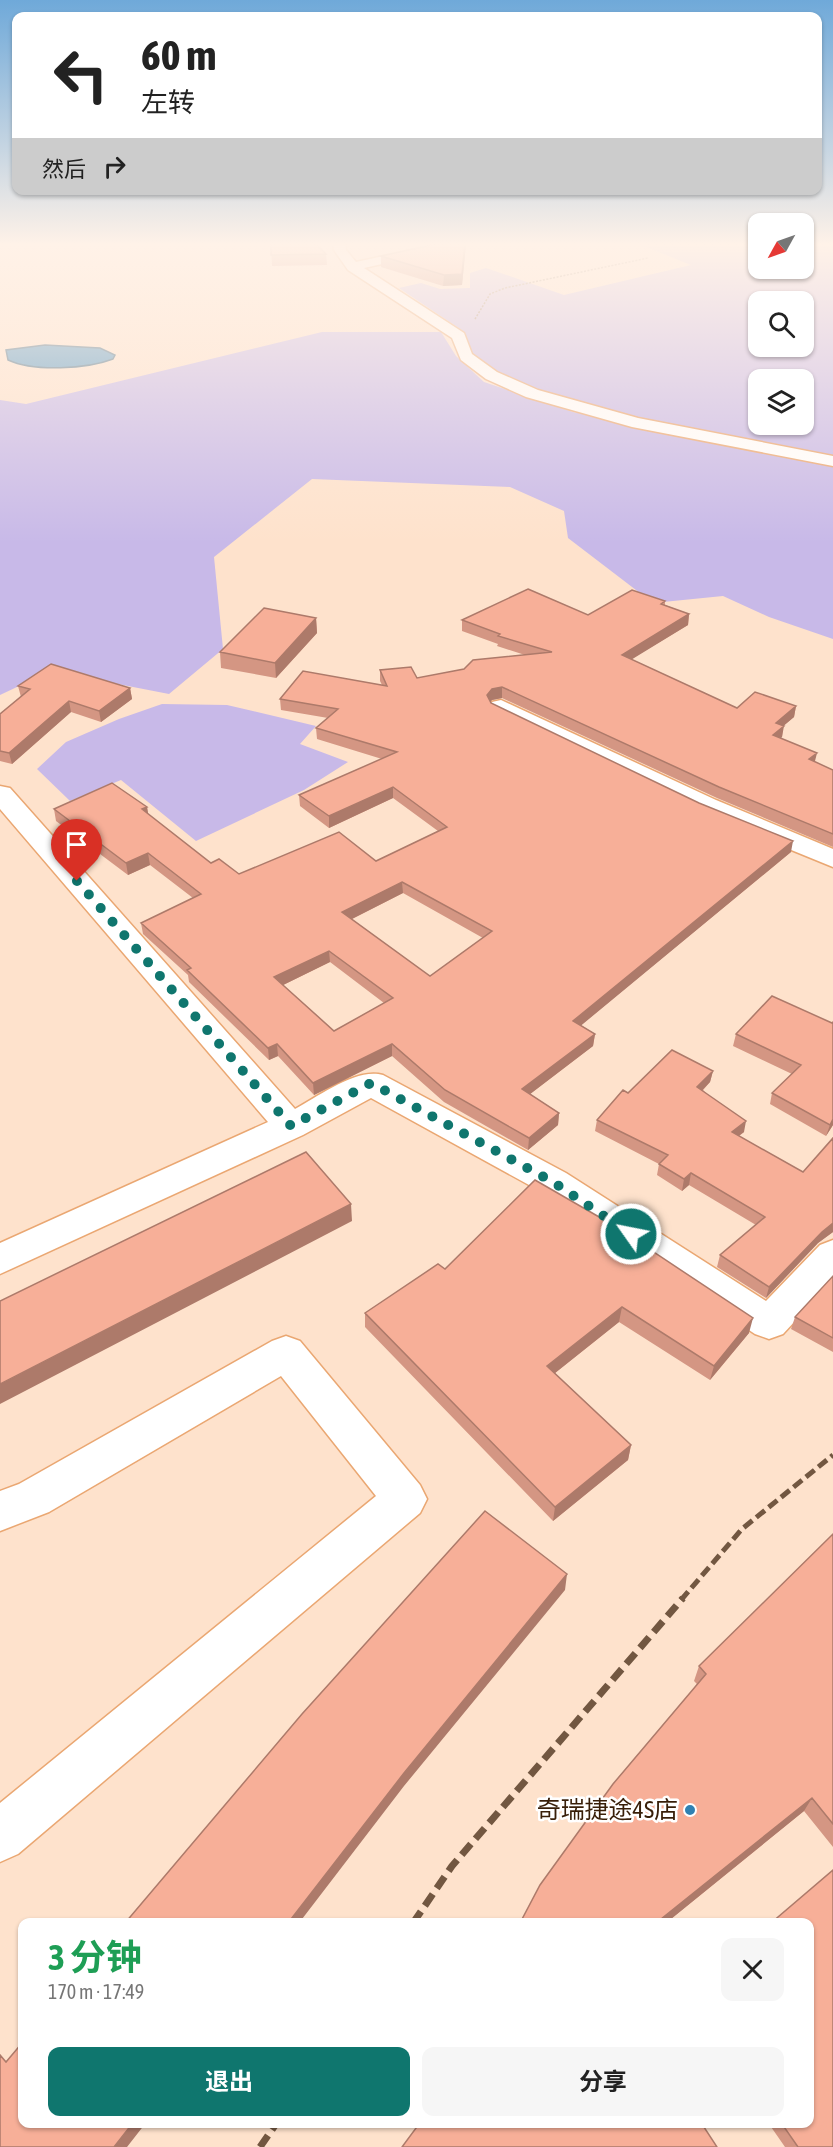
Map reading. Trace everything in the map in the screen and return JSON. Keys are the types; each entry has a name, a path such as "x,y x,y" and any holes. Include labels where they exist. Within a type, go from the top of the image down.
{"street":[{"path":"461,343 465,357 495,379 579,409 833,461"},
{"path":"501,707 593,752 794,844 833,859"},
{"path":"1,794 291,1126"},
{"path":"0,1259 291,1126 371,1083 553,1182 769,1323 833,1255"},
{"path":"0,1511 34,1498 286,1353 405,1499 0,1836"}],"shaded area":[{"path":"276,343 448,343 456,356 484,382 573,412 833,466 833,639 769,617 723,596 653,603 568,538 564,511 510,487 312,479 214,557 223,649 169,694 51,671 0,695 0,400 26,404"},
{"path":"467,343 748,343 748,357 814,357 814,343 833,343 833,458 586,407 503,376 470,355"},
{"path":"162,704 227,705 316,726 300,744 348,762 304,790 196,841 121,780 70,801 37,769 66,742 119,719"}],"water":[{"path":"45,345 100,348 115,355 113,359 102,362 60,368 19,364 8,360 6,350"}],"building":[{"path":"528,589 588,615 632,590 665,601 661,604 689,614 622,655 737,708 755,692 796,706 776,723 784,726 773,735 817,753 809,759 833,770 833,834 719,787 502,687 492,689 487,695 491,703 699,803 793,841 573,1021 595,1034 522,1089 559,1113 529,1138 445,1090 392,1044 313,1083 277,1044 268,1048 187,970 191,968 141,923 201,894 148,853 126,863 54,809 112,783 147,807 142,809 211,863 219,859 239,874 339,832 376,861 447,827 393,787 329,816 299,795 397,752 316,728 338,709 280,699 303,671 387,686 380,670 411,667 417,678 464,669 473,660 552,652 498,636 500,634 462,620","holes":["402,882 492,931 430,976 342,912","329,951 393,998 334,1031 274,977"]},
{"path":"264,608 316,618 275,663 220,652"},
{"path":"51,664 130,688 99,711 69,701 9,753 0,751 0,714 30,689 18,686"},
{"path":"772,996 833,1022 833,1119 830,1125 772,1093 801,1065 736,1034"},
{"path":"672,1050 713,1071 697,1087 746,1121 732,1132 803,1172 833,1138 833,1223 769,1287 720,1255 765,1217 691,1173 684,1179 659,1164 668,1155 597,1120 623,1090 628,1093"},
{"path":"306,1152 351,1204 0,1384 0,1301"},
{"path":"535,1180 613,1225 753,1318 714,1366 622,1307 547,1366 631,1445 555,1507 365,1313 438,1264 445,1269"},
{"path":"833,1276 833,1338 795,1317"},
{"path":"485,1511 567,1574 404,1773 292,1918 129,1918 302,1714"},
{"path":"833,1534 833,1824 812,1798 662,1918 523,1918 540,1885 613,1784 706,1674 699,1666"},
{"path":"833,1870 833,2147 798,2147 785,2128 814,2128 814,1918 777,1918"},
{"path":"18,2048 18,2128 129,2128 114,2147 0,2147 0,2055 6,2062"},
{"path":"416,2128 705,2128 717,2147 402,2147"}],"railway":[{"path":"681,1600 742,1529 833,1455"},
{"path":"416,1918 452,1866 683,1598"},
{"path":"260,2147 273,2128"}],"place":[{"name":"奇瑞捷途4S店","path":"690,1810"}],"route":[{"path":"77,881 291,1126 371,1083 553,1182 631,1234"}]}
